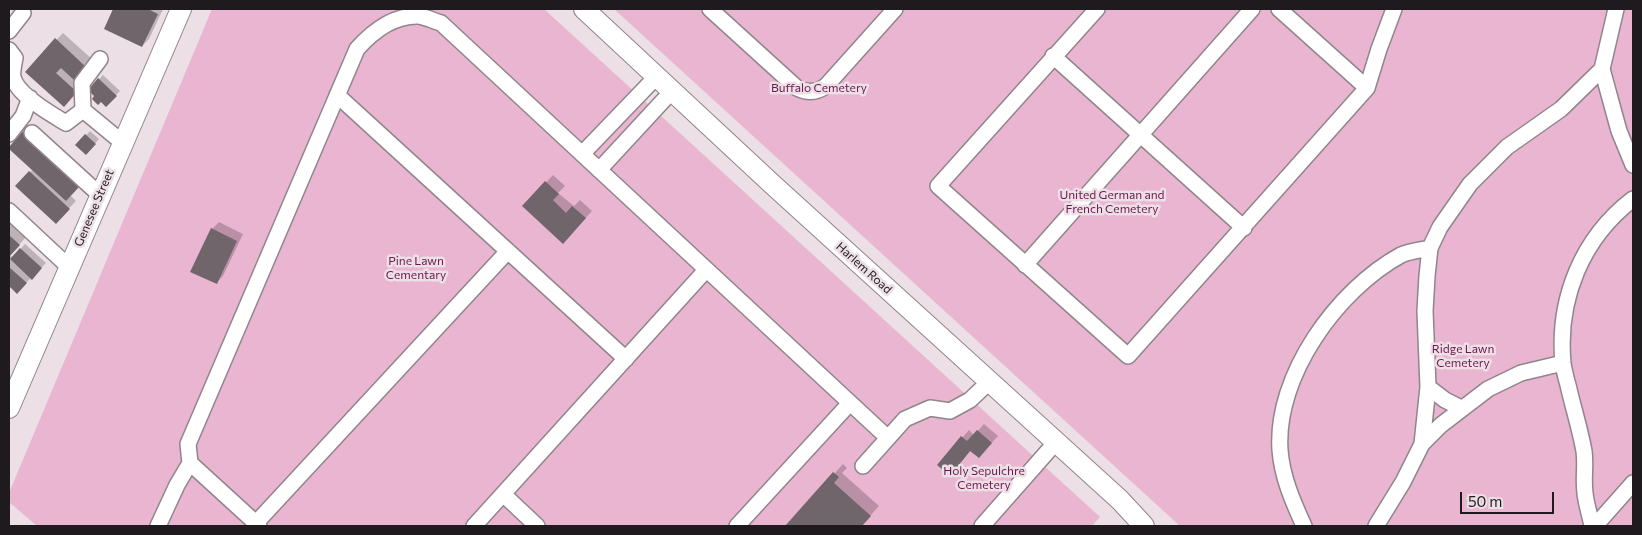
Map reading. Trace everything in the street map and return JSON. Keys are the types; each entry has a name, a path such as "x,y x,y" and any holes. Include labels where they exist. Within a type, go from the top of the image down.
{"main road":[{"name":"Genesee Street","path":"9,408 181,9"},
{"name":"Harlem Road","path":"584,9 772,184 1120,500 1144,526"}],"street":[{"path":"710,9 797,88 810,92 817,91 826,86 894,9"},
{"path":"1096,9 938,186 1128,356 1368,88 1394,9"},
{"path":"1025,264 1252,9"},
{"path":"1279,9 1368,88"},
{"path":"1616,9 1602,69 1619,132 1633,165"},
{"path":"9,31 24,13"},
{"path":"158,526 177,485 190,464 188,444 357,49 368,36 397,19 419,16 442,23 888,438"},
{"path":"9,50 15,58 13,77 20,90 66,124 83,110"},
{"path":"1053,56 1244,228"},
{"path":"100,59 82,83 83,110 123,143"},
{"path":"1376,526 1403,482 1422,444 1428,387 1425,311 1427,276 1430,248 1440,227 1470,184 1507,146 1561,109 1602,69"},
{"path":"582,154 657,76"},
{"path":"599,170 673,90"},
{"path":"337,95 626,359"},
{"path":"9,134 23,116 30,98"},
{"path":"32,132 100,195"},
{"path":"1594,526 1584,492 1584,453 1563,364 1565,312 1572,283 1584,256 1600,232 1622,208 1633,200"},
{"path":"9,211 69,267"},
{"path":"1304,526 1286,485 1280,451 1282,415 1294,377 1328,319 1347,297 1375,273 1402,254 1430,248"},
{"path":"190,464 258,525 508,251"},
{"path":"474,526 706,270"},
{"path":"1422,444 1461,408 1488,390 1520,373 1563,364"},
{"path":"863,466 905,419 930,408 950,411 970,400 990,382"},
{"path":"1428,387 1445,400 1461,408"},
{"path":"737,526 850,403"},
{"path":"982,526 1056,442"},
{"path":"1594,526 1633,483"},
{"path":"503,494 538,526"}],"green space":[{"name":"Pine Lawn Cementary","path":"212,9 544,9 1100,517 1092,526 37,526 9,502 9,493"},
{"path":"614,9 1633,9 1633,526 1180,526"}],"building":[{"path":"113,9 148,9 158,14 142,47 104,29"},
{"path":"55,38 86,67 74,80 61,68 56,73 77,92 64,107 25,72"},
{"path":"98,78 117,96 106,107 101,102 98,105 92,99 94,96 88,90"},
{"path":"23,131 54,159 51,162 79,187 66,201 9,149"},
{"path":"85,134 96,144 86,155 75,145"},
{"path":"29,171 70,209 56,224 15,186"},
{"path":"545,181 559,194 553,200 566,213 572,206 586,218 563,244 522,206"},
{"path":"211,228 237,241 217,284 190,272"},
{"path":"9,235 20,245 9,257"},
{"path":"20,248 42,268 32,280 10,259"},
{"path":"9,267 27,283 17,294 9,286"},
{"path":"977,430 992,443 979,458 970,451 954,471 947,465 943,470 937,465 961,436 967,441"},
{"path":"833,472 839,477 834,483 871,516 862,526 785,526"}],"park label":[{"name":"Buffalo Cemetery","path":"819,88"},
{"name":"United German and French Cemetery","path":"1112,202"},
{"name":"Ridge Lawn Cemetery","path":"1463,356"},
{"name":"Holy Sepulchre Cemetery","path":"984,478"}]}
